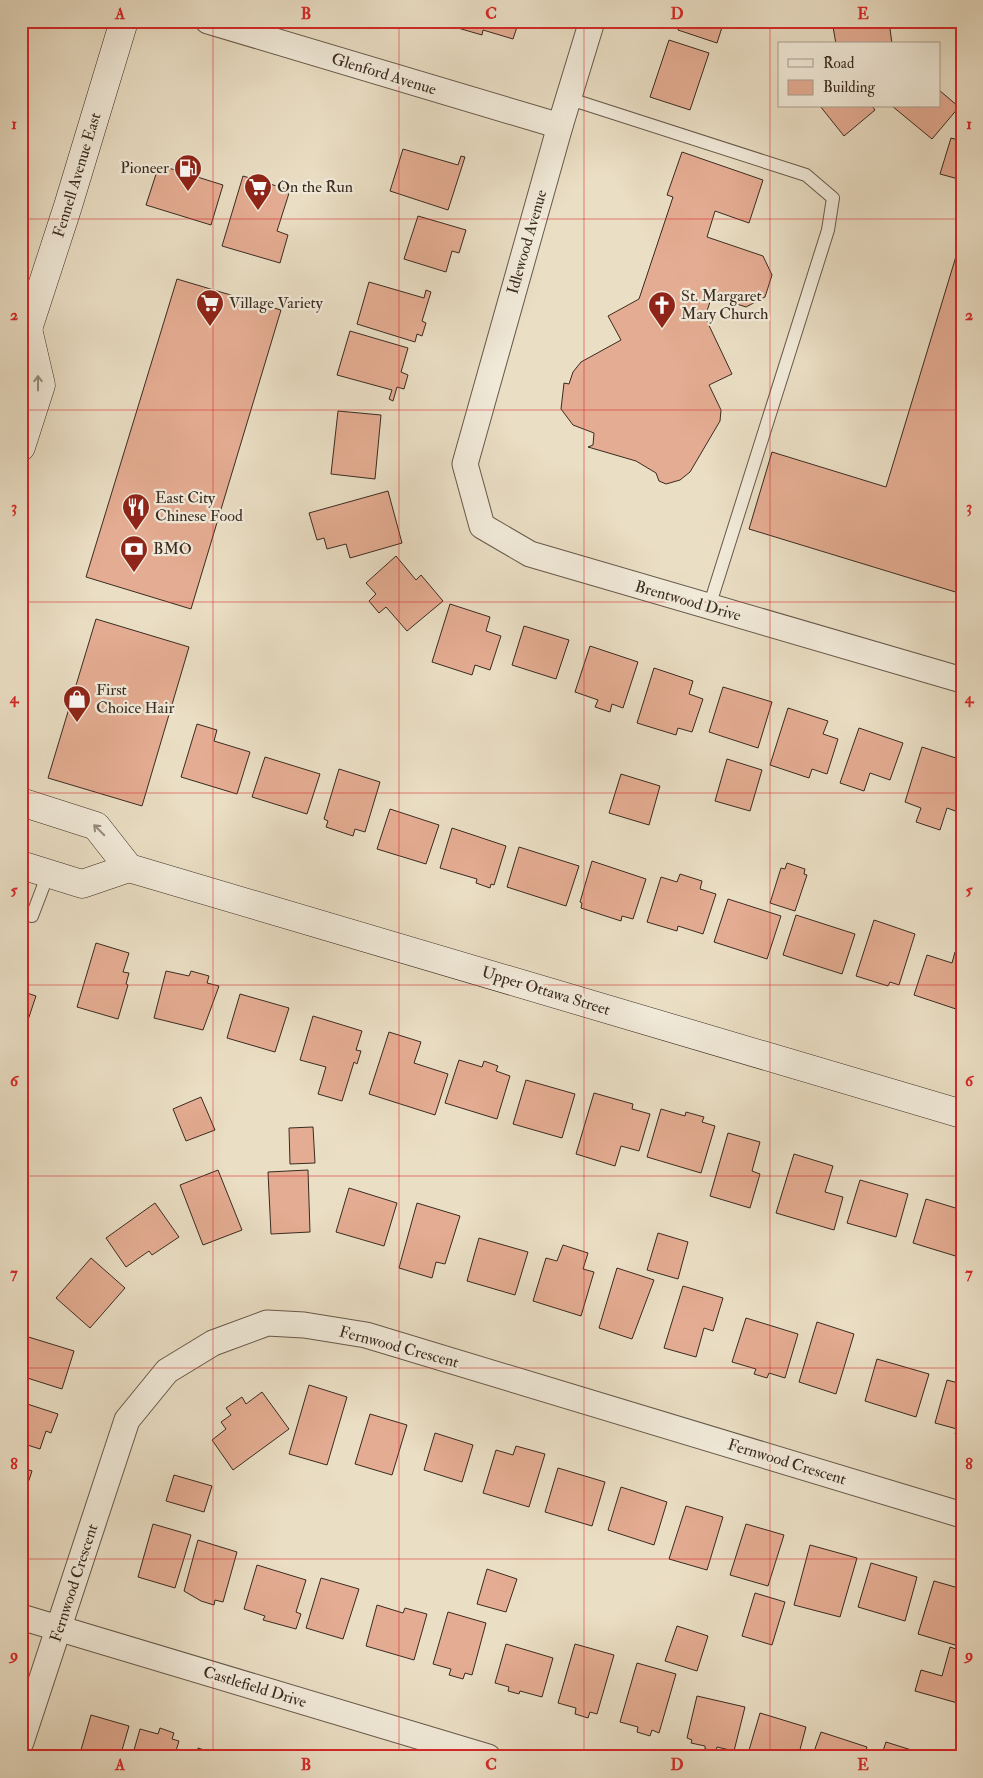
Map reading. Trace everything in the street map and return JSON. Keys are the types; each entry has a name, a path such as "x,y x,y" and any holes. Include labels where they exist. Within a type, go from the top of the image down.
{"main road":[{"name":"Fennell Avenue East","path":"21,446 41,385 24,332 68,206 124,21"},
{"path":"21,802 96,826 130,868 82,884 21,865"},
{"name":"Upper Ottawa Street","path":"130,868 962,1114"}],"street":[{"name":"Glenford Avenue","path":"208,21 560,126"},
{"name":"Idlewood Avenue","path":"465,464 560,126 570,99 592,21"},
{"name":"Brentwood Drive","path":"465,464 482,526 530,554 708,608 962,680"},
{"name":"Fernwood Crescent","path":"21,1742 127,1420 168,1371 213,1343 267,1323 304,1325 366,1335 962,1516"},
{"name":"Castlefield Drive","path":"21,1617 488,1757"}],"lane":[{"path":"570,99 806,175 833,198 828,230 708,608"},
{"path":"21,913 32,916 48,874"}],"building":[{"path":"452,21 519,21 513,39 483,30 482,35 451,26"},
{"path":"681,21 724,21 717,43 678,30"},
{"path":"832,21 889,21 892,42 836,42"},
{"path":"669,40 709,53 690,110 650,97"},
{"path":"940,91 959,107 932,139 894,108 940,108"},
{"path":"822,108 874,108 875,110 844,136"},
{"path":"951,138 962,141 962,180 940,174"},
{"path":"403,149 458,165 461,156 465,157 448,210 390,191"},
{"name":"St. Margaret Mary Church","path":"682,152 763,180 749,223 715,211 707,237 763,256 772,275 765,297 746,307 712,296 705,317 732,374 709,385 721,410 720,421 690,472 680,480 666,484 659,481 656,473 636,461 588,447 593,445 594,433 573,425 561,409 564,383 569,384 573,372 581,362 621,340 608,316 639,299 673,197 667,195"},
{"path":"159,165 223,185 211,225 146,205"},
{"name":"On the Run","path":"243,176 290,190 277,231 288,235 280,263 222,246"},
{"path":"418,216 466,230 459,253 452,251 446,272 404,259"},
{"path":"957,253 962,254 962,594 749,529 772,452 886,487"},
{"path":"177,279 281,310 191,609 86,577"},
{"path":"369,282 424,298 426,290 431,292 422,321 426,323 422,336 417,334 415,342 357,324"},
{"path":"350,331 408,348 401,372 408,375 404,389 397,387 393,401 389,399 392,390 337,375"},
{"path":"338,411 381,415 375,479 331,474"},
{"path":"388,491 402,543 350,558 346,544 327,549 324,538 317,540 309,513"},
{"path":"396,556 416,580 421,575 443,601 407,631 386,607 379,613 369,601 376,594 366,583"},
{"path":"450,604 490,617 486,631 501,636 490,670 475,665 472,675 432,662"},
{"path":"96,619 189,647 142,806 48,778"},
{"path":"524,626 569,640 556,679 512,665"},
{"path":"590,646 638,662 623,708 612,704 610,712 595,707 598,700 575,692"},
{"path":"654,668 693,681 689,694 703,699 692,732 678,728 676,735 637,723"},
{"path":"723,687 772,702 758,748 709,732"},
{"path":"788,708 828,721 823,734 838,739 827,774 812,769 809,778 770,765"},
{"path":"197,724 217,730 214,741 250,752 237,794 181,777"},
{"path":"859,728 903,743 890,780 870,773 864,791 840,783"},
{"path":"922,747 962,760 958,773 962,774 962,810 961,813 947,808 940,830 916,822 921,808 905,802"},
{"path":"265,757 320,774 307,814 252,797"},
{"path":"727,759 762,770 750,811 715,801"},
{"path":"339,769 380,782 365,832 355,829 353,836 326,827 328,821 324,819"},
{"path":"621,774 660,786 649,825 609,813"},
{"path":"390,809 439,825 426,864 377,849"},
{"path":"452,828 506,846 494,885 491,884 490,888 476,883 477,879 440,868"},
{"path":"519,847 579,866 566,906 507,887"},
{"path":"592,861 646,879 633,919 622,916 621,921 581,908 582,903 580,902"},
{"path":"787,863 805,869 804,874 807,875 795,911 770,903 781,868 785,869"},
{"path":"680,874 702,881 700,889 716,894 703,934 678,926 677,931 647,922 661,877 677,882"},
{"path":"728,899 781,916 767,959 714,942"},
{"path":"796,915 855,934 842,974 783,955"},
{"path":"874,920 915,934 899,985 890,982 888,986 856,976"},
{"path":"96,943 129,953 123,972 129,973 126,984 128,985 118,1019 77,1007"},
{"path":"955,952 962,954 962,1011 914,995 927,955 952,963"},
{"path":"166,971 189,976 191,971 209,976 207,983 219,986 203,1030 154,1018"},
{"path":"21,991 36,996 21,1041"},
{"path":"240,994 289,1008 275,1052 227,1038"},
{"path":"313,1016 362,1031 356,1050 361,1051 357,1064 354,1062 342,1101 318,1094 326,1067 300,1060"},
{"path":"389,1032 421,1042 414,1063 448,1074 435,1115 369,1094"},
{"path":"459,1060 482,1067 484,1061 498,1066 496,1071 510,1076 497,1119 445,1103"},
{"path":"526,1080 575,1094 562,1138 513,1124"},
{"path":"594,1093 633,1104 632,1109 650,1114 639,1151 621,1146 615,1166 576,1154"},
{"path":"201,1097 215,1130 186,1141 173,1109"},
{"path":"661,1109 685,1116 686,1112 704,1117 702,1122 715,1126 701,1173 647,1157"},
{"path":"313,1127 315,1163 290,1164 289,1128"},
{"path":"728,1133 760,1142 752,1171 760,1174 750,1208 710,1196"},
{"path":"794,1154 833,1166 825,1192 843,1197 834,1230 776,1213"},
{"path":"218,1170 242,1230 203,1245 180,1185"},
{"path":"308,1170 310,1232 271,1234 268,1172"},
{"path":"860,1180 908,1194 896,1237 847,1223"},
{"path":"349,1188 397,1203 384,1246 336,1232"},
{"path":"926,1199 962,1210 962,1258 913,1243"},
{"path":"155,1203 179,1237 152,1255 149,1251 126,1267 106,1238"},
{"path":"417,1203 460,1216 445,1264 436,1262 432,1278 399,1268"},
{"path":"658,1233 688,1242 678,1279 647,1270"},
{"path":"479,1238 528,1252 515,1295 467,1281"},
{"path":"563,1245 588,1253 583,1269 594,1272 581,1316 533,1301 546,1258 557,1261"},
{"path":"91,1258 125,1288 90,1328 56,1298"},
{"path":"617,1268 654,1280 632,1339 599,1328"},
{"path":"683,1286 723,1298 713,1331 704,1328 696,1357 664,1348"},
{"path":"746,1318 798,1334 785,1378 769,1373 767,1378 754,1374 756,1369 732,1362"},
{"path":"817,1322 854,1334 836,1394 799,1382"},
{"path":"22,1335 74,1351 62,1389 21,1376"},
{"path":"877,1359 929,1374 916,1417 865,1401"},
{"path":"947,1380 962,1384 962,1436 955,1434 957,1429 935,1423"},
{"path":"309,1385 347,1397 327,1465 289,1454"},
{"path":"262,1392 289,1429 233,1470 212,1440 226,1429 221,1422 231,1415 226,1408 242,1397 246,1404"},
{"path":"21,1402 58,1414 51,1433 46,1431 40,1449 21,1443"},
{"path":"370,1414 407,1425 392,1475 355,1464"},
{"path":"435,1433 473,1445 462,1482 424,1470"},
{"path":"516,1446 545,1454 529,1507 483,1493 496,1450 513,1455"},
{"path":"21,1467 32,1471 21,1504"},
{"path":"558,1468 605,1482 592,1526 545,1512"},
{"path":"174,1475 212,1486 204,1512 166,1501"},
{"path":"621,1487 667,1502 654,1545 608,1530"},
{"path":"686,1506 723,1517 707,1570 669,1559"},
{"path":"153,1524 191,1535 175,1588 138,1577"},
{"path":"746,1524 784,1535 768,1586 730,1575"},
{"path":"198,1540 237,1552 223,1602 215,1600 214,1605 201,1601 184,1591"},
{"path":"810,1545 857,1558 840,1617 794,1605"},
{"path":"871,1563 917,1577 905,1621 858,1607"},
{"path":"257,1565 306,1580 296,1612 301,1614 296,1629 263,1620 265,1616 244,1609"},
{"path":"487,1569 517,1579 506,1612 477,1604"},
{"path":"321,1578 359,1589 343,1639 306,1628"},
{"path":"934,1581 962,1589 962,1625 955,1645 918,1634"},
{"path":"755,1593 785,1602 772,1645 742,1636"},
{"path":"377,1605 403,1613 405,1608 427,1614 414,1660 366,1646"},
{"path":"448,1612 486,1623 472,1675 465,1673 463,1679 449,1675 451,1669 433,1664"},
{"path":"677,1626 708,1636 697,1671 665,1661"},
{"path":"506,1644 553,1658 542,1697 520,1691 519,1694 508,1691 509,1687 495,1683"},
{"path":"575,1644 614,1655 597,1714 590,1712 588,1718 575,1714 576,1708 558,1703"},
{"path":"950,1647 962,1651 961,1704 915,1691 921,1670 942,1676"},
{"path":"637,1663 676,1674 659,1733 652,1730 650,1736 637,1732 638,1727 620,1722"},
{"path":"697,1696 745,1707 734,1751 717,1747 716,1751 705,1749 705,1746 691,1743 692,1740 687,1738"},
{"path":"760,1713 806,1727 798,1757 747,1757"},
{"path":"91,1715 129,1726 120,1757 79,1757"},
{"path":"160,1728 174,1733 172,1739 179,1741 174,1757 132,1757 140,1729 158,1734"},
{"path":"821,1732 867,1747 864,1757 812,1757"},
{"path":"886,1742 924,1754 923,1757 881,1757"},
{"path":"198,1748 226,1757 196,1757"}],"place":[{"name":"Pioneer","path":"188,192"},
{"name":"On the Run","path":"258,211"},
{"name":"Village Variety","path":"210,327"},
{"name":"St. Margaret Mary Church","path":"662,329"},
{"name":"East City Chinese Food","path":"136,531"},
{"name":"BMO","path":"134,573"},
{"name":"First Choice Hair","path":"77,723"}]}
